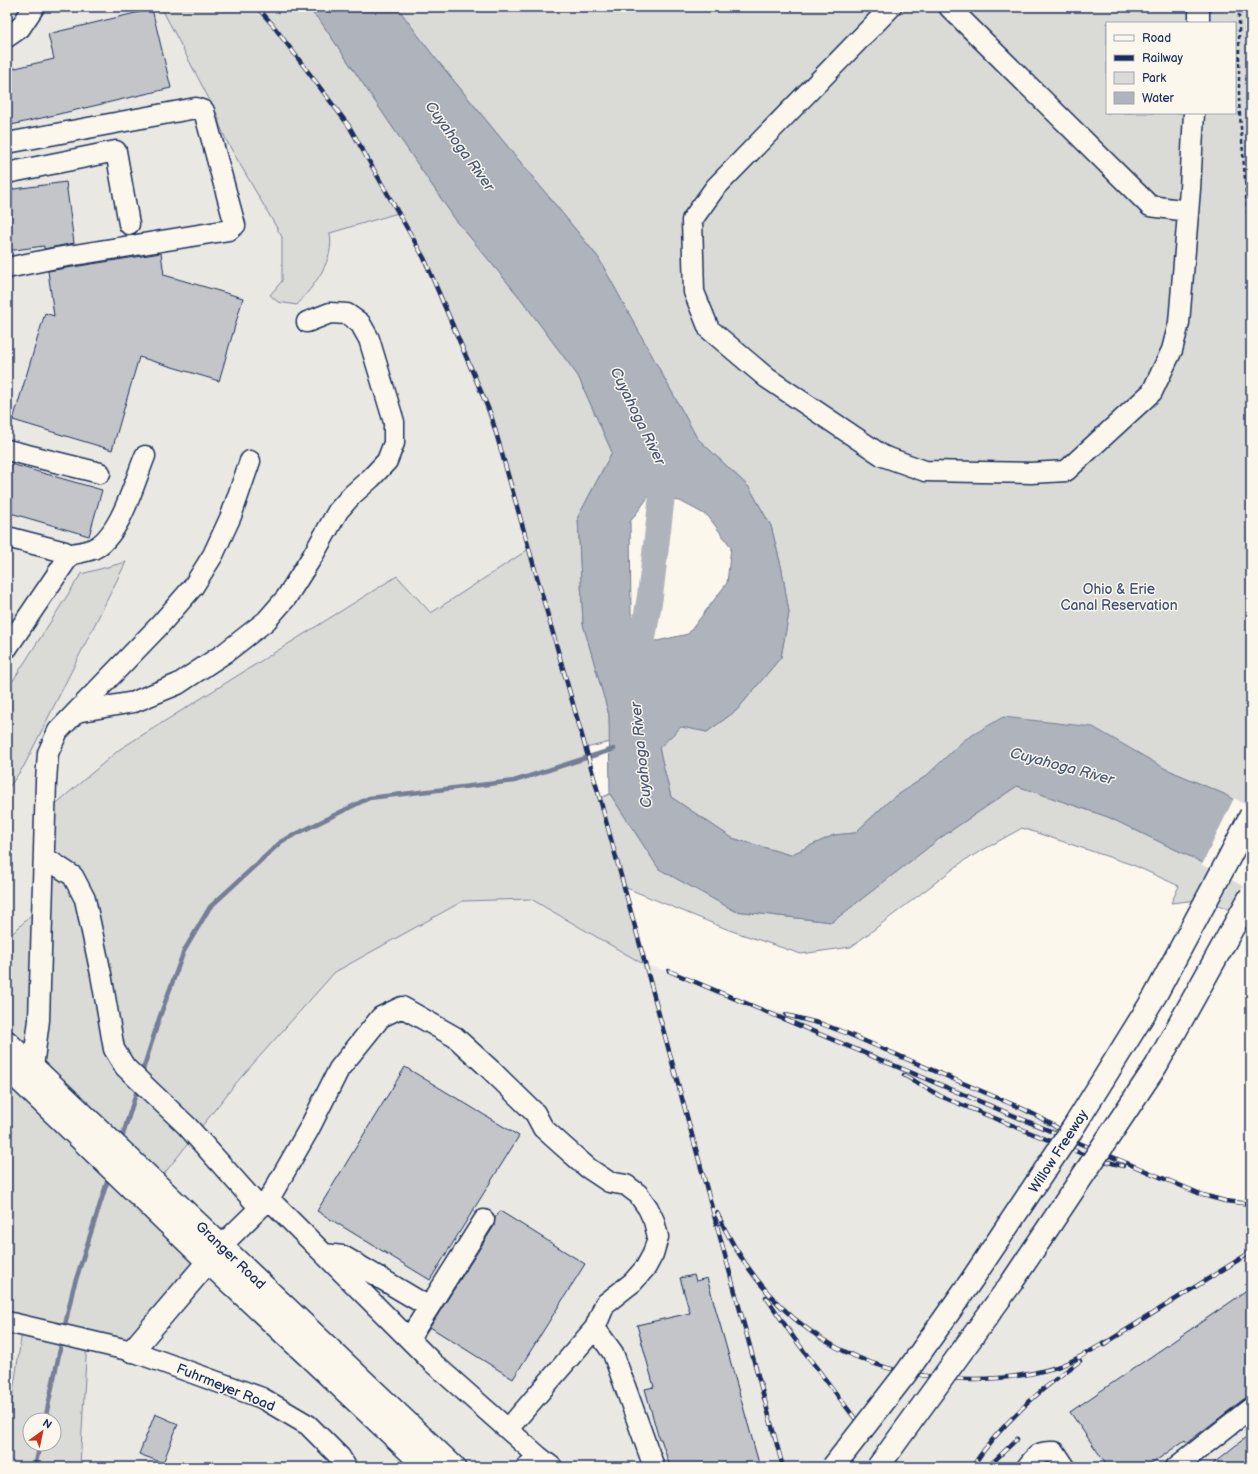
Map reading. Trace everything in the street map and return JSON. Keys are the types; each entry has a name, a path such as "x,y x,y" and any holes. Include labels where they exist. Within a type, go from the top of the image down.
{"main road":[{"name":"Willow Freeway","path":"833,1467 919,1355 972,1281 1073,1128 1155,996 1251,815"},
{"path":"878,1467 1012,1282 1156,1066 1251,895"},
{"name":"Granger Road","path":"7,1042 21,1072 79,1124 156,1184 214,1253 426,1467"},
{"name":"Granger Road","path":"79,1124 151,1205 214,1253 454,1467"},
{"path":"132,1351 214,1253"}],"street":[{"path":"7,37 20,28 34,7"},
{"path":"891,7 715,188 692,220 694,292 709,329 767,378 883,456 925,472 1031,473 1066,471 1152,392 1172,350 1179,323 1194,114"},
{"path":"949,7 1150,206 1188,211"},
{"path":"1199,22 1200,7"},
{"path":"7,143 196,108 204,110 235,225 229,230 56,258 7,268"},
{"path":"7,173 116,151 129,224"},
{"path":"76,712 134,702 178,684 225,652 266,621 286,598 312,557 338,511 387,461 394,443 394,422 369,339 360,323 347,314 330,313 307,322"},
{"path":"7,450 100,473"},
{"path":"68,555 92,550 112,534 145,456"},
{"path":"21,1072 39,1020 48,753 58,731 159,626 193,586 213,555 232,516 250,461"},
{"path":"7,537 66,552 68,555"},
{"path":"7,648 68,558 68,555"},
{"path":"44,858 73,876 85,899 101,974 114,1049 126,1067 162,1101 264,1204 324,1254 433,1363 508,1429 539,1463"},
{"path":"214,1253 264,1204 309,1129 339,1069 381,1017 402,1007 455,1037 535,1113 543,1128 588,1168 610,1182 626,1185 638,1194 648,1208 654,1221 658,1237 653,1254 646,1267 633,1282 605,1304 595,1328 508,1429"},
{"path":"409,1339 484,1220"},
{"path":"324,1254 343,1256 429,1307"},
{"name":"Fuhrmeyer Road","path":"7,1322 48,1330 132,1351 262,1398 308,1425 340,1464"},
{"path":"595,1328 613,1353 654,1467"},
{"path":"1176,1467 1251,1408"},
{"path":"1028,1467 1038,1454 1047,1451 1055,1452 1065,1467"}],"path":[{"path":"1239,7 1240,102 1251,258"}],"shaded area":[{"path":"7,7 161,7 287,246 398,213 424,258 483,400 507,471 529,549 431,614 397,577 7,939"},
{"path":"531,899 645,965 671,972 743,1002 822,1024 846,1033 1021,1108 1125,1167 1154,1175 1203,1195 1225,1201 1251,1204 1251,1467 80,1467 87,1340 156,1184 236,1083 335,972 463,901"},
{"path":"7,1322 23,1325 7,1433"}],"green space":[{"name":"Ohio & Erie Canal Reservation","path":"161,7 306,7 321,22 455,219 521,299 578,376 612,452 578,517 583,624 609,715 610,742 586,748 600,798 610,794 659,869 735,911 832,922 943,836 1017,786 1108,817 1193,858 1224,794 1166,769 926,776 889,801 855,833 834,835 790,855 732,838 671,797 659,748 681,726 707,732 737,710 781,657 789,613 782,570 771,526 749,487 697,438 598,257 432,54 397,7 1251,7 1251,926 1240,915 1206,899 1171,903 1179,886 1133,865 1022,828 965,860 851,947 801,954 729,930 624,887 645,965 531,899 463,901 335,972 236,1083 156,1184 207,1261 132,1351 87,1340 80,1467 7,1467 7,1433 23,1325 7,1322 7,939 42,904 45,813 120,749 397,576 431,613 529,549 507,471 483,400 424,258 398,213 330,233 331,243 326,263 322,272 310,289 297,305 278,302 270,295 282,281 282,237 226,140 219,123 219,118"},
{"path":"126,562 24,766 7,790 7,690 81,574"}],"water":[{"path":"306,7 397,7 432,54 598,257 697,438 749,487 771,526 782,570 789,613 781,657 737,710 707,732 681,727 659,748 671,797 732,838 790,855 834,835 855,833 889,801 926,776 964,740 1003,717 1093,727 1166,769 1224,794 1251,810 1251,888 1108,817 1017,786 943,836 832,922 735,911 659,869 610,794 609,715 583,624 578,517 612,452 578,376 521,299 455,219 321,22","holes":["649,496 680,501 708,516 731,547 727,583 688,634 657,641 640,631 631,613 630,522"]}],"pier":[{"path":"1234,798 1251,808 1251,890 1202,865"}],"building":[{"path":"152,9 171,88 7,126 7,70 54,59 48,34"},
{"path":"66,182 74,243 44,249 44,246 7,251 7,190"},
{"path":"161,253 164,275 243,298 219,381 139,357 112,450 13,420 45,313 54,316 48,271"},
{"path":"11,464 102,490 89,536 7,512 7,477"},
{"path":"405,1067 519,1136 430,1280 317,1211"},
{"path":"500,1211 585,1264 513,1379 430,1327 494,1226 495,1218"},
{"path":"694,1275 696,1281 707,1278 760,1467 670,1467 661,1439 659,1439 645,1389 654,1387 637,1325 690,1313 680,1278"},
{"path":"1251,1288 1251,1397 1244,1399 1187,1443 1185,1440 1147,1467 1108,1467 1070,1412"},
{"path":"155,1414 178,1424 163,1463 139,1454"},
{"path":"1251,1433 1251,1467 1209,1467"}],"waterway":[{"name":"Cuyahoga River","path":"638,668 650,596 665,471 662,464"},
{"path":"141,1076 160,1016 184,951 210,907 282,841 369,798 514,781 614,749"},
{"path":"121,1141 138,1087"},
{"path":"64,1330 73,1289 109,1176"},
{"path":"47,1412 62,1340"},
{"path":"35,1467 38,1452"}],"railway":[{"path":"257,7 272,24 349,126 424,258 491,415 600,799 783,1467"},
{"path":"669,971 1203,1195 1225,1201 1251,1204"},
{"path":"786,1015 822,1024 846,1033 1021,1108 1066,1133"},
{"path":"904,1075 940,1096 1090,1157 1123,1166"},
{"path":"717,1213 735,1248 757,1279 781,1306 808,1329 838,1348 871,1363 907,1373 946,1378 1002,1378 1030,1374 1064,1365 1108,1341"},
{"path":"1104,1344 1251,1252"},
{"path":"766,1297 794,1338 866,1433"},
{"path":"972,1467 995,1437 1021,1409 1035,1396 1080,1361"},
{"path":"988,1467 1017,1439"}]}
